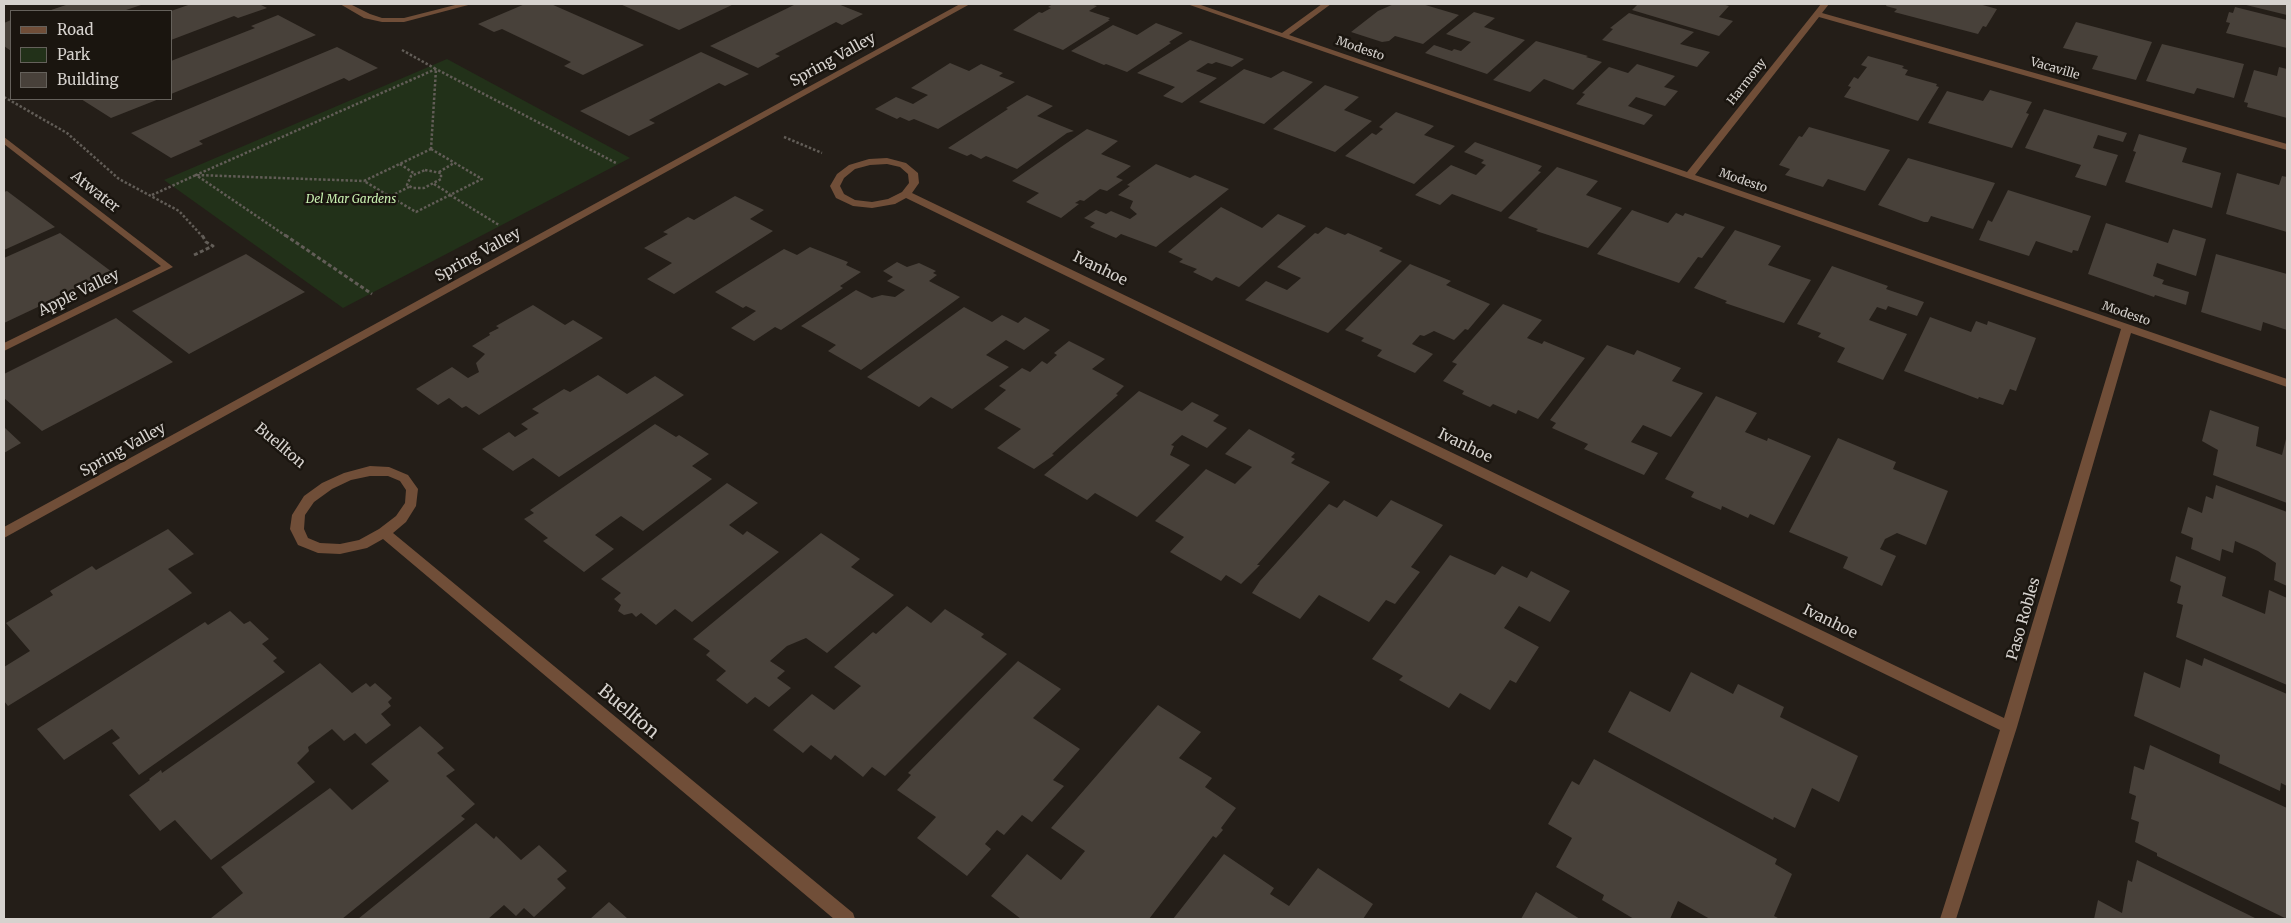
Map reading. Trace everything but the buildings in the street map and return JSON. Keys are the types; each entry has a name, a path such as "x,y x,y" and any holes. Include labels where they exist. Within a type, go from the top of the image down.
{"street":[{"path":"344,4 366,16 382,20 404,20 468,4"},
{"name":"Spring Valley","path":"4,533 966,4"},
{"name":"Modesto","path":"1191,4 2287,383"},
{"path":"1283,36 1327,4"},
{"name":"Harmony","path":"1689,176 1824,4"},
{"name":"Vacaville","path":"1816,14 2287,147"},
{"name":"Atwater","path":"4,140 168,267"},
{"path":"887,161 904,165 913,173 914,183 906,194 891,202 872,205 854,203 840,196 835,186 840,176 852,167 869,162 887,161"},
{"name":"Ivanhoe","path":"906,194 2010,727"},
{"name":"Apple Valley","path":"4,347 168,267"},
{"name":"Paso Robles","path":"1948,919 2010,727 2127,327"},
{"path":"370,471 389,472 404,478 412,489 411,503 401,519 384,533 362,544 340,550 318,548 304,541 297,529 299,515 309,499 327,486 348,476 370,471"},
{"name":"Buellton","path":"384,533 847,919"}],"path":[{"path":"431,149 436,69"},
{"path":"152,195 436,69"},
{"path":"436,69 648,179"},
{"path":"11,100 67,133 111,173 179,211 198,229 206,242 213,246 168,267"},
{"path":"752,122 852,167"},
{"path":"196,175 364,181 416,212 482,179 431,149"},
{"path":"364,181 431,149"},
{"path":"409,187 406,182 415,174 425,170 439,172 455,163"},
{"path":"399,164 415,174"},
{"path":"390,196 409,187 418,189 434,184 441,179 441,173 439,172"},
{"path":"196,175 402,314"},
{"path":"434,184 475,210"},
{"name":"Buellton","path":"234,407 327,486"}],"green space":[{"name":"Del Mar Gardens","path":"447,59 630,158 343,308 164,180"}]}
